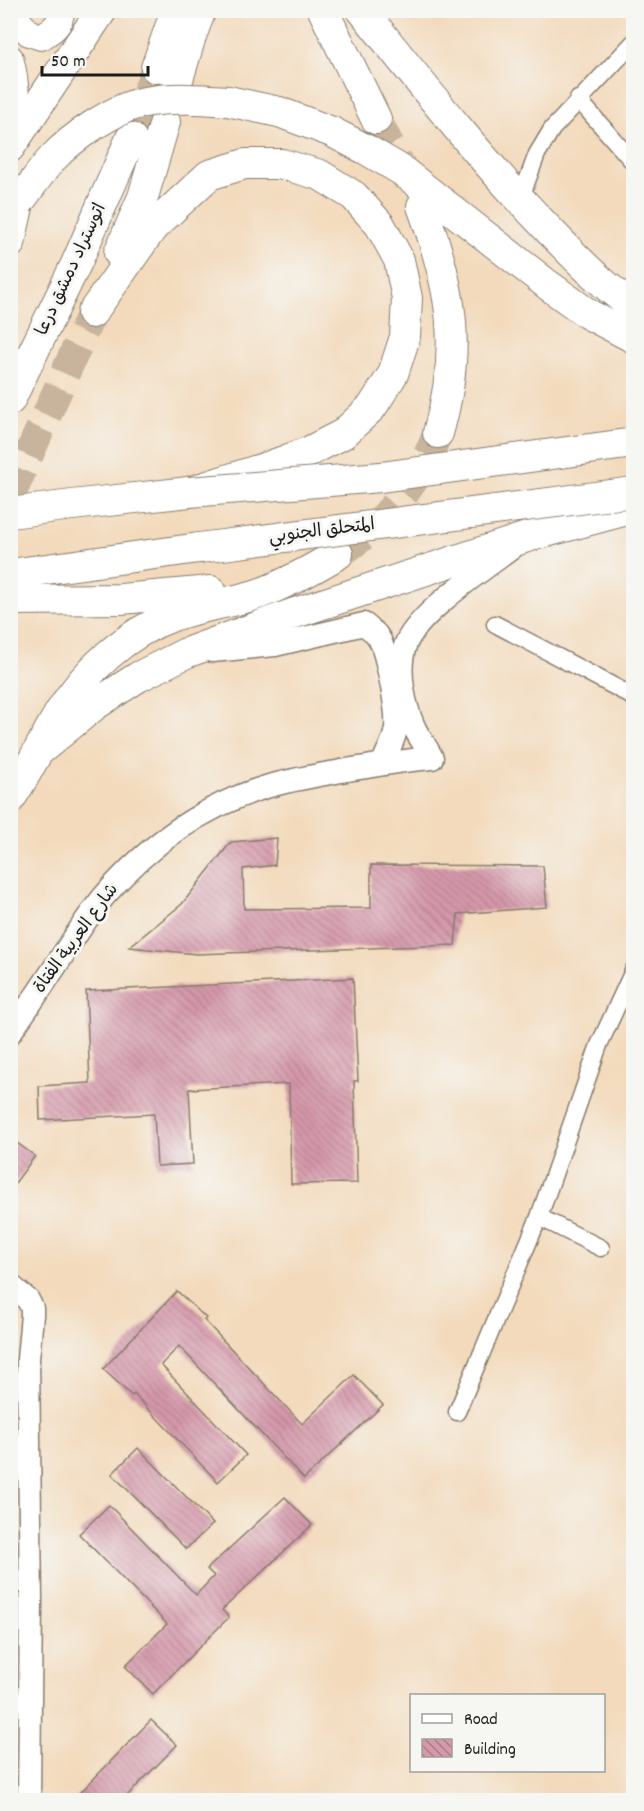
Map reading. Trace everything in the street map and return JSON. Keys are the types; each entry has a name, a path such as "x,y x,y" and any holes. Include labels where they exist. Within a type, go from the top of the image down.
{"highway":[{"path":"12,145 102,10"},
{"path":"176,10 166,76 191,36 201,10"},
{"path":"323,10 376,119"},
{"path":"362,10 430,96 520,200 574,256 633,307"},
{"path":"10,243 15,207 53,158 75,138 116,112 144,102 189,98 228,101 279,112 332,132 367,150 401,170 580,308 633,338"},
{"name":"اتوستراد دمشق درعا","path":"165,122 143,197 92,313 153,227 208,175 245,164 282,164 320,175 354,196 380,225 399,260 407,298 405,337 393,374 372,407 343,434 308,452 189,492"},
{"name":"اتوستراد دمشق درعا","path":"10,400 76,264 131,138"},
{"path":"422,206 441,264 453,325 451,380 438,433"},
{"path":"10,513 189,492 381,477 633,443"},
{"name":"المتحلق الجنوبي","path":"10,574 633,492"},
{"path":"39,751 95,705 138,677 186,654 292,614 527,537 633,508"},
{"path":"10,799 61,711 79,685 111,652 170,617 260,593 288,582 338,554"},
{"path":"10,600 121,599 288,582"}],"main road":[{"path":"10,12 29,33 41,37 54,30 61,20 61,10"},
{"path":"10,58 17,97 12,145"}],"street":[{"path":"520,200 537,154 552,129 578,99 630,52"},
{"path":"578,99 633,163"},
{"name":"شارع العربية الفتاة","path":"383,764 396,729 402,660 406,643 419,625 449,596 527,537"},
{"name":"شارع العربية الفتاة","path":"10,1034 104,897 142,857 177,830 205,812 266,787 298,778 432,758 415,730 399,696 380,640 364,624 275,645 186,654"},
{"path":"495,624 633,698"},
{"path":"457,1412 539,1217 599,1045 633,969"},
{"path":"539,1217 601,1248"},
{"path":"10,1285 28,1300 32,1308 28,1359 22,1602 29,1800"}],"building":[{"path":"277,838 275,865 243,869 244,909 371,908 371,865 543,866 547,907 458,914 455,945 196,954 129,947 182,904 231,842"},
{"path":"353,978 358,1081 354,1081 357,1183 291,1184 289,1084 189,1089 193,1164 157,1166 154,1114 40,1120 39,1086 90,1083 86,991"},
{"path":"10,1138 35,1156 10,1190"},
{"path":"177,1291 206,1318 204,1320 302,1424 354,1375 383,1405 304,1479 179,1346 161,1365 246,1455 218,1482 134,1394 132,1396 103,1369"},
{"path":"138,1448 213,1524 186,1549 112,1474"},
{"path":"285,1497 312,1525 222,1610 229,1617 153,1694 125,1666 167,1624 79,1534 109,1505 196,1595 214,1576 207,1569"},
{"path":"151,1720 177,1745 123,1800 73,1800"}],"tunnel":[{"path":"131,138 156,68"},
{"path":"376,119 409,182"},
{"path":"10,497 92,313"},
{"path":"338,554 371,529 398,502 420,470 438,433"}]}
